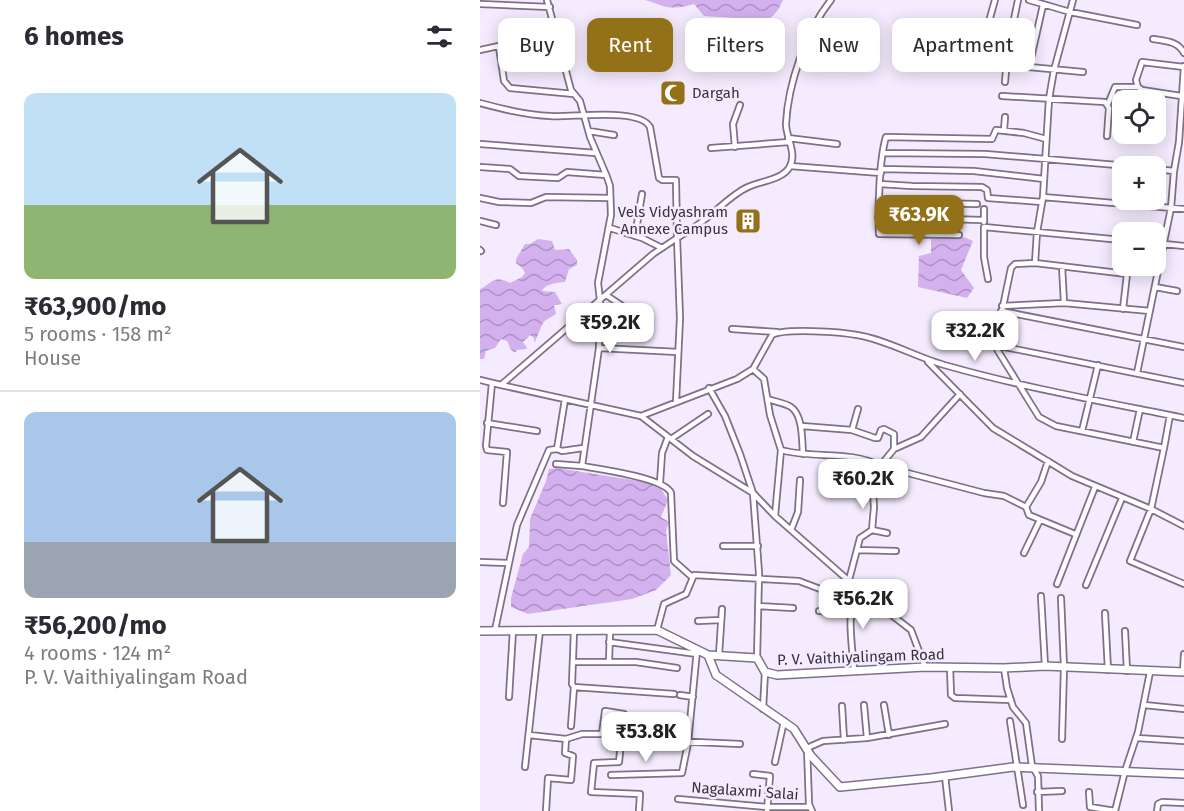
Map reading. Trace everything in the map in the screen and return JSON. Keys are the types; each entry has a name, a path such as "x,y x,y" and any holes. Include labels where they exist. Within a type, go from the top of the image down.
{"street":[{"path":"547,0 572,90 580,101 596,153 610,186 610,228 598,283 599,348 582,466"},
{"path":"501,385 662,248 704,220 745,188 783,175 790,166 792,150 786,126 789,91 821,13 831,0"},
{"path":"990,18 995,0"},
{"path":"1014,18 1018,0"},
{"path":"1029,0 1070,12 1137,25"},
{"path":"1035,263 1037,232 1043,199 1049,99 1054,70 1073,0"},
{"path":"480,4 550,7"},
{"path":"1043,5 1028,64 1031,68 1083,72"},
{"path":"1153,39 1174,43 1182,48 1184,53"},
{"path":"480,50 498,47"},
{"path":"1138,87 1136,80 1142,62 1184,66 1181,96 1182,142 1174,171 1171,208 1166,230"},
{"path":"504,72 506,85 514,89 574,94"},
{"path":"1005,82 1006,72"},
{"path":"1107,136 1108,104 1115,87 1138,87 1145,91 1181,96"},
{"path":"1002,96 1108,104"},
{"path":"480,104 551,117 585,114 637,118 646,122 650,127 659,178 676,180 680,318 676,402"},
{"path":"735,147 733,124 740,105"},
{"path":"1004,130 1005,117"},
{"path":"959,235 879,234 880,184 885,138 888,136 992,139 996,130 1004,130 1024,132 1046,139"},
{"path":"589,131 614,135"},
{"path":"711,148 789,140 837,144"},
{"path":"480,144 596,153"},
{"path":"883,153 985,154 1112,165"},
{"path":"790,166 881,171 974,171 1044,179"},
{"path":"480,167 510,169 519,176 558,178 567,172 606,175"},
{"path":"1166,170 1174,171"},
{"path":"880,184 982,187 987,190 988,198 1043,199 1184,209"},
{"path":"635,236 642,194"},
{"path":"480,198 499,202 531,203 546,197 610,198"},
{"path":"879,202 977,204"},
{"path":"984,209 984,257 988,279"},
{"path":"878,217 982,220 984,225"},
{"path":"480,221 496,225"},
{"path":"984,225 1112,239"},
{"path":"610,228 662,248"},
{"path":"1166,243 1184,246"},
{"path":"1112,272 1035,263 1015,264 1002,308 995,345 1039,417 1056,426 1164,448"},
{"path":"1062,266 1064,303"},
{"path":"1123,309 1127,276"},
{"path":"1137,373 1157,276"},
{"path":"1155,287 1177,291"},
{"path":"606,295 624,307 644,310"},
{"path":"1002,308 1064,303 1150,311"},
{"path":"1002,308 1184,347"},
{"path":"732,329 854,334 926,360 1018,385 1184,418"},
{"path":"641,416 737,379 753,369 768,340 777,332"},
{"path":"995,345 1184,383"},
{"path":"599,348 678,352"},
{"path":"926,360 993,428 1095,487 1151,509 1184,526"},
{"path":"1083,431 1098,365"},
{"path":"753,369 764,379 770,415 781,450 775,516"},
{"path":"480,380 641,416 693,456 753,493 775,516 857,588 914,633 925,667"},
{"path":"492,383 486,446 487,450 507,452 503,503"},
{"path":"709,388 732,435 753,493 759,579 757,658"},
{"path":"872,530 873,491 863,488 894,449 921,438 960,394"},
{"path":"557,449 565,399"},
{"path":"768,399 796,411 802,426 802,454"},
{"path":"852,430 858,409"},
{"path":"1133,442 1140,409"},
{"path":"660,483 662,453 670,438 708,414"},
{"path":"1170,415 1151,509 1130,561 1184,584"},
{"path":"487,423 537,431"},
{"path":"802,426 852,430 878,438 881,430 884,429 894,434 894,449"},
{"path":"495,630 517,525 542,463 549,450 583,448"},
{"path":"781,450 857,458 984,493 1004,496 1026,507 1029,515 1075,534"},
{"path":"1026,507 1041,482 1048,461"},
{"path":"556,464 582,466 669,487 672,493 674,561 692,577"},
{"path":"791,530 798,513 800,480"},
{"path":"1057,584 1095,487"},
{"path":"1086,585 1122,498"},
{"path":"1024,553 1040,520"},
{"path":"849,580 860,538 872,530 888,533"},
{"path":"723,546 758,546"},
{"path":"857,550 896,551"},
{"path":"480,562 508,563"},
{"path":"692,577 698,575 799,581 852,601"},
{"path":"657,630 664,604 686,594 692,577"},
{"path":"854,670 850,613 857,588"},
{"path":"1041,596 1045,666"},
{"path":"1061,598 1064,667 1062,739"},
{"path":"758,606 793,609"},
{"path":"718,655 722,609"},
{"path":"819,611 850,613"},
{"path":"1105,613 1108,670"},
{"path":"698,621 721,620"},
{"path":"508,698 513,630"},
{"path":"525,767 540,630"},
{"path":"571,726 574,630"},
{"path":"609,662 610,630"},
{"name":"P. V. Vaithiyalingam Road","path":"480,631 657,630 697,652 708,655 757,658 765,672 777,675 925,667 1045,666 1184,672"},
{"path":"1125,631 1128,671"},
{"path":"609,642 697,652 688,743 682,773 611,775"},
{"path":"1184,654 1184,672"},
{"path":"708,655 716,675 794,729 811,756 840,787 1032,766 1184,774"},
{"path":"573,662 636,662 677,668"},
{"path":"950,667 951,695 955,698 1011,700"},
{"path":"1004,668 1011,700 1016,712 1026,723 1032,766 1038,776 1039,811"},
{"path":"763,709 765,672"},
{"path":"1089,792 1089,807 1115,811 1125,771 1137,738 1150,672"},
{"path":"574,687 693,697"},
{"path":"864,705 867,738"},
{"path":"884,705 889,735"},
{"path":"1144,705 1184,709"},
{"path":"842,706 844,740"},
{"path":"529,735 566,739 582,734 602,734 605,711 624,714 619,762 594,763 591,792 640,794 639,811"},
{"path":"775,762 784,721"},
{"path":"1010,721 1023,805"},
{"path":"807,748 823,741 889,735 945,724"},
{"path":"653,726 689,728"},
{"path":"1137,738 1184,741"},
{"path":"546,811 548,778 571,780 573,756 565,753 566,739"},
{"path":"651,740 740,744"},
{"path":"807,748 811,809"},
{"path":"753,774 770,776 767,809"},
{"path":"945,776 949,811"},
{"path":"1037,792 1062,791"},
{"name":"Nagalaxmi Salai","path":"678,799 767,809 811,809"},
{"path":"1157,811 1158,804 1162,802 1184,803"}],"water":[{"path":"644,0 783,0 771,18 704,16 694,4 671,7"},
{"path":"964,237 973,241 961,270 974,288 967,298 918,287 919,256 931,253 931,239"},
{"path":"538,239 552,241 555,250 569,249 577,260 577,265 569,269 565,282 549,285 542,291 555,292 562,304 554,305 556,314 543,323 534,343 534,338 530,335 523,342 526,349 514,352 507,341 501,339 495,348 486,351 484,359 480,359 480,289 496,279 510,283 522,277 525,273 516,263 516,259 525,244"},
{"path":"557,468 658,484 668,500 661,517 669,522 666,531 671,575 656,590 632,599 528,614 511,607 511,598 523,554 529,547 530,519 549,469"}],"place":[{"name":"Dargah","path":"673,93"},
{"name":"Vels Vidyashram Annexe Campus","path":"748,221"}]}
